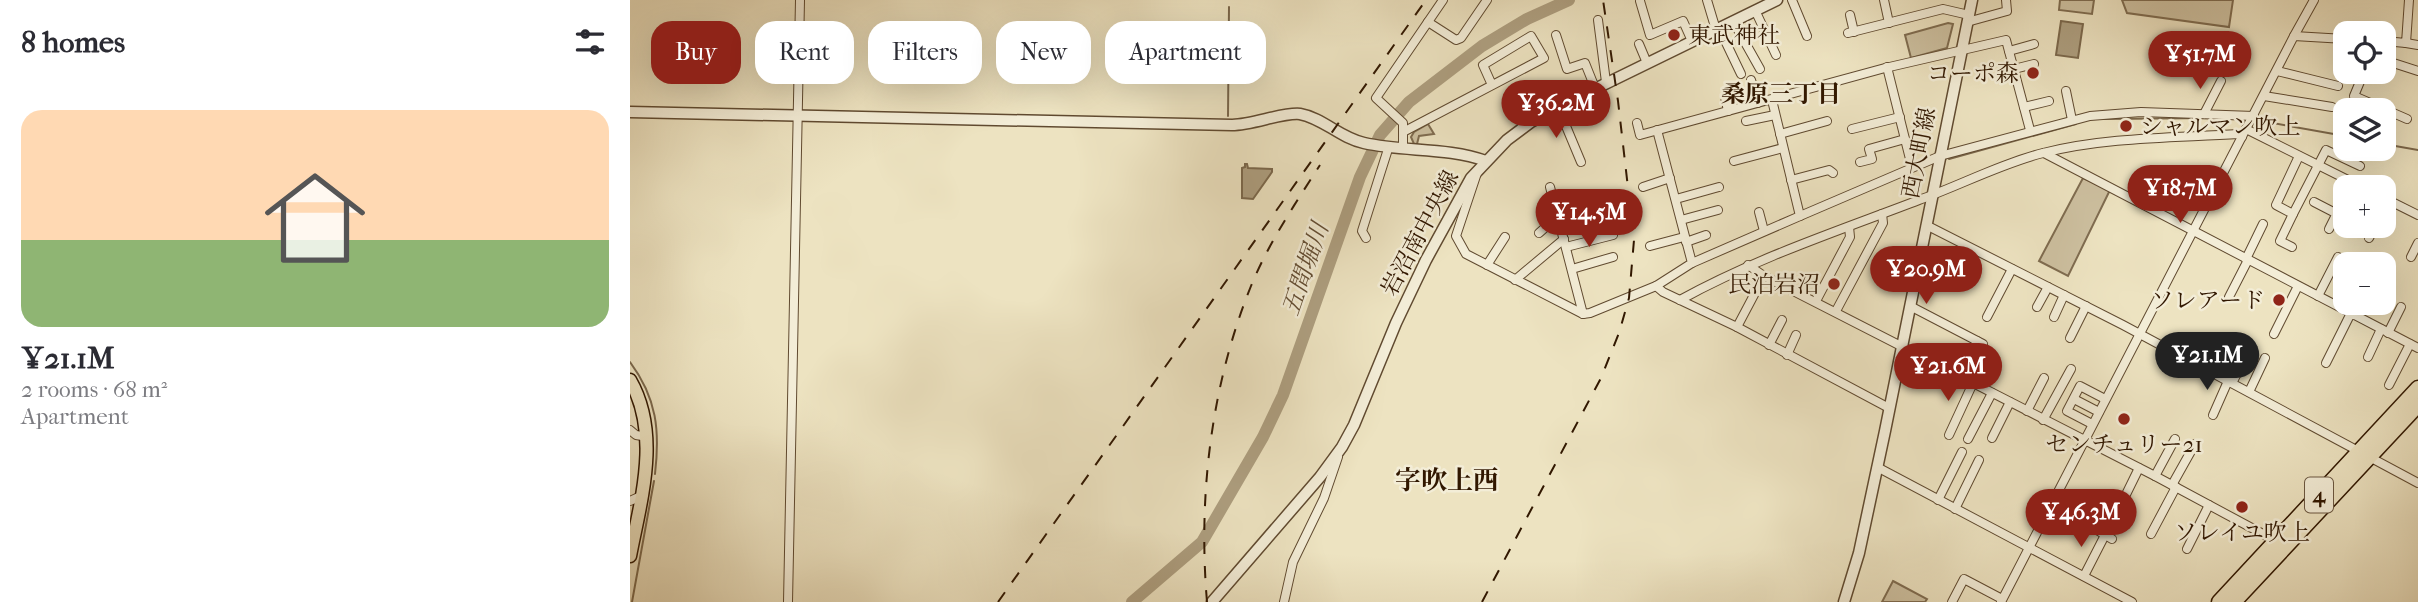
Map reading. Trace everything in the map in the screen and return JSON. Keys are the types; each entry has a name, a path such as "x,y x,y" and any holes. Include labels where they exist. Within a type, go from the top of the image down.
{"highway":[{"name":"4","path":"2234,602 2364,455 2418,388"},
{"name":"4","path":"2219,602 2276,541 2418,405"}],"main road":[{"path":"630,380 641,402 648,437 635,499 630,556"}],"street":[{"path":"788,602 800,0"},
{"path":"1403,148 1404,127 1376,98 1443,0"},
{"path":"1428,22 1456,40 1461,38 1488,0"},
{"path":"1707,0 1718,29 1741,74"},
{"name":"岩沼南中央線","path":"1212,602 1320,477 1342,447 1420,273 1463,191 1486,161 1507,140 1531,122 1558,107 1777,0"},
{"path":"1792,0 1807,36"},
{"path":"1884,0 1889,23"},
{"name":"西大町線","path":"1844,602 1859,552 1972,0"},
{"path":"1850,15 1851,32 1943,9 1968,18 2007,11 2006,0"},
{"path":"1952,602 1964,579 2001,601 2314,0"},
{"path":"2406,43 2409,0"},
{"path":"1640,1 1650,35 1683,21 1692,41"},
{"path":"1755,10 1776,55"},
{"path":"1598,20 1606,82"},
{"path":"1733,21 1760,69"},
{"path":"1556,35 1567,69 1585,63 1595,88"},
{"path":"1404,127 1492,85 1544,58 1531,36 1483,65 1492,85"},
{"path":"2294,36 2333,38"},
{"path":"1637,123 1640,135 1887,67 2006,40 2030,130"},
{"path":"2396,42 2418,45"},
{"path":"1639,44 1647,63"},
{"path":"2009,51 2034,44"},
{"path":"2014,69 2034,64"},
{"path":"2396,64 2418,71"},
{"path":"1887,67 1912,167"},
{"path":"2277,71 2338,86"},
{"path":"1751,80 1758,103"},
{"path":"2204,114 2221,81"},
{"path":"2358,98 2354,96 2359,84"},
{"path":"2066,92 2072,120"},
{"path":"2264,96 2332,107"},
{"path":"1725,97 1728,111"},
{"path":"1772,100 1800,216"},
{"path":"2024,107 2049,101"},
{"path":"1558,107 1580,162"},
{"path":"630,112 1232,125 1258,123 1296,114 1346,138 1364,143 1469,155 1486,161"},
{"path":"1477,171 1456,236 1466,254 1583,314 1656,286 1692,262 1940,156 2090,116 2141,113 2204,114 2249,124 2334,175"},
{"path":"1746,121 1775,115"},
{"path":"2396,115 2407,120"},
{"path":"1852,129 1900,117"},
{"path":"1780,134 1827,121"},
{"path":"1680,300 1748,265 2002,166 2044,153 2099,143 2238,134 2249,124"},
{"path":"1657,130 1692,262"},
{"path":"1860,162 1871,159 1869,149 1905,139"},
{"path":"1366,238 1362,231 1387,146"},
{"path":"1734,161 1783,148"},
{"path":"2292,247 2280,241 2326,150 2361,166"},
{"path":"2044,153 2333,304"},
{"path":"2293,214 2276,205 2300,156"},
{"path":"1791,180 1829,170 1833,173"},
{"path":"1643,187 1670,178"},
{"path":"1550,187 1583,314"},
{"path":"1676,199 1719,187"},
{"path":"1539,233 1556,213 1600,198"},
{"path":"2314,202 2333,212"},
{"path":"2396,206 2418,215"},
{"path":"1681,220 1718,209"},
{"path":"1759,212 1764,231"},
{"path":"1836,311 1883,223 1882,214"},
{"path":"1560,228 1597,218"},
{"path":"1926,225 2086,306 2418,483"},
{"path":"2230,297 2263,225"},
{"path":"2329,229 2333,225"},
{"path":"1816,301 1850,237 1849,227"},
{"path":"1515,280 1565,243 1613,235"},
{"path":"1650,246 1706,235"},
{"path":"1487,265 1505,237"},
{"path":"2411,257 2418,243"},
{"path":"1572,269 1613,257"},
{"path":"1748,265 2276,541"},
{"path":"2318,296 2333,267"},
{"path":"2003,294 2014,270"},
{"path":"1987,317 2014,270"},
{"path":"1737,327 1764,275"},
{"path":"1656,286 1889,408"},
{"path":"2274,334 2298,286"},
{"path":"2037,307 2048,287"},
{"path":"2054,317 2064,296"},
{"path":"1910,306 1980,342 1959,376"},
{"path":"2070,338 2086,306"},
{"path":"2368,357 2401,307"},
{"path":"2326,363 2351,315"},
{"path":"2354,315 2414,346 2389,385"},
{"path":"1769,345 1782,320"},
{"path":"1787,355 1796,335"},
{"path":"2213,415 2248,353"},
{"path":"2249,392 2265,358"},
{"path":"2043,419 2071,369"},
{"path":"2027,411 2044,378"},
{"path":"1949,435 1973,383"},
{"path":"2092,424 2067,411 2080,386 2105,399"},
{"path":"1968,439 1992,393"},
{"path":"2074,399 2099,412"},
{"path":"1992,438 2010,402"},
{"path":"630,430 636,435 648,437"},
{"path":"2155,476 2175,439"},
{"path":"2151,534 2195,444"},
{"path":"1284,602 1293,562 1324,498 1342,447"},
{"path":"1937,500 1962,452"},
{"path":"1955,509 1979,460"},
{"path":"1877,467 2132,602"},
{"path":"2113,522 2138,468"},
{"path":"2187,549 2209,505"},
{"path":"2084,576 2109,537 2096,530"}],"shaded area":[{"path":"2060,0 2094,0 2092,14 2059,10"},
{"path":"2122,0 2233,0 2229,27 2127,13"},
{"path":"2061,21 2083,24 2078,58 2056,55"},
{"path":"1953,24 1947,48 1911,58 1905,35"},
{"path":"1428,124 1434,134 1419,136 1417,144 1414,144 1411,137 1414,132"},
{"path":"1245,164 1248,168 1272,169 1253,199 1242,198 1242,168"},
{"path":"2083,178 2110,190 2068,276 2039,261"},
{"path":"1893,581 1927,599 1925,602 1882,602"}],"waterway":[{"name":"五間堀川","path":"1132,602 1202,542 1263,437 1283,395 1360,177 1380,135 1409,102 1482,46 1527,19 1569,0"},
{"path":"1228,116 1229,7"},
{"path":"2102,119 2212,118"},
{"path":"2256,120 2333,134"},
{"path":"1949,159 2076,124"},
{"path":"2396,146 2418,150"},
{"path":"630,362 646,389 655,415 655,474"},
{"path":"632,602 654,481"}],"railway":[{"path":"998,602 1426,0"},
{"path":"1482,602 1601,378 1619,333 1629,298 1634,240 1603,0"},
{"path":"1207,602 1204,522 1206,482 1217,402 1226,362 1237,324 1265,255 1320,165"}],"place":[{"name":"東武神社","path":"1674,35"},
{"name":"コーポ森","path":"2033,73"},
{"name":"シャルマン吹上","path":"2126,126"},
{"name":"民泊岩沼","path":"1834,284"},
{"name":"ソレアード","path":"2279,300"},
{"name":"センチュリー21","path":"2124,419"},
{"name":"ソレイユ吹上","path":"2242,507"}],"district":[{"name":"桑原三丁目","path":"1781,94"},
{"name":"字吹上西","path":"1447,480"}]}
